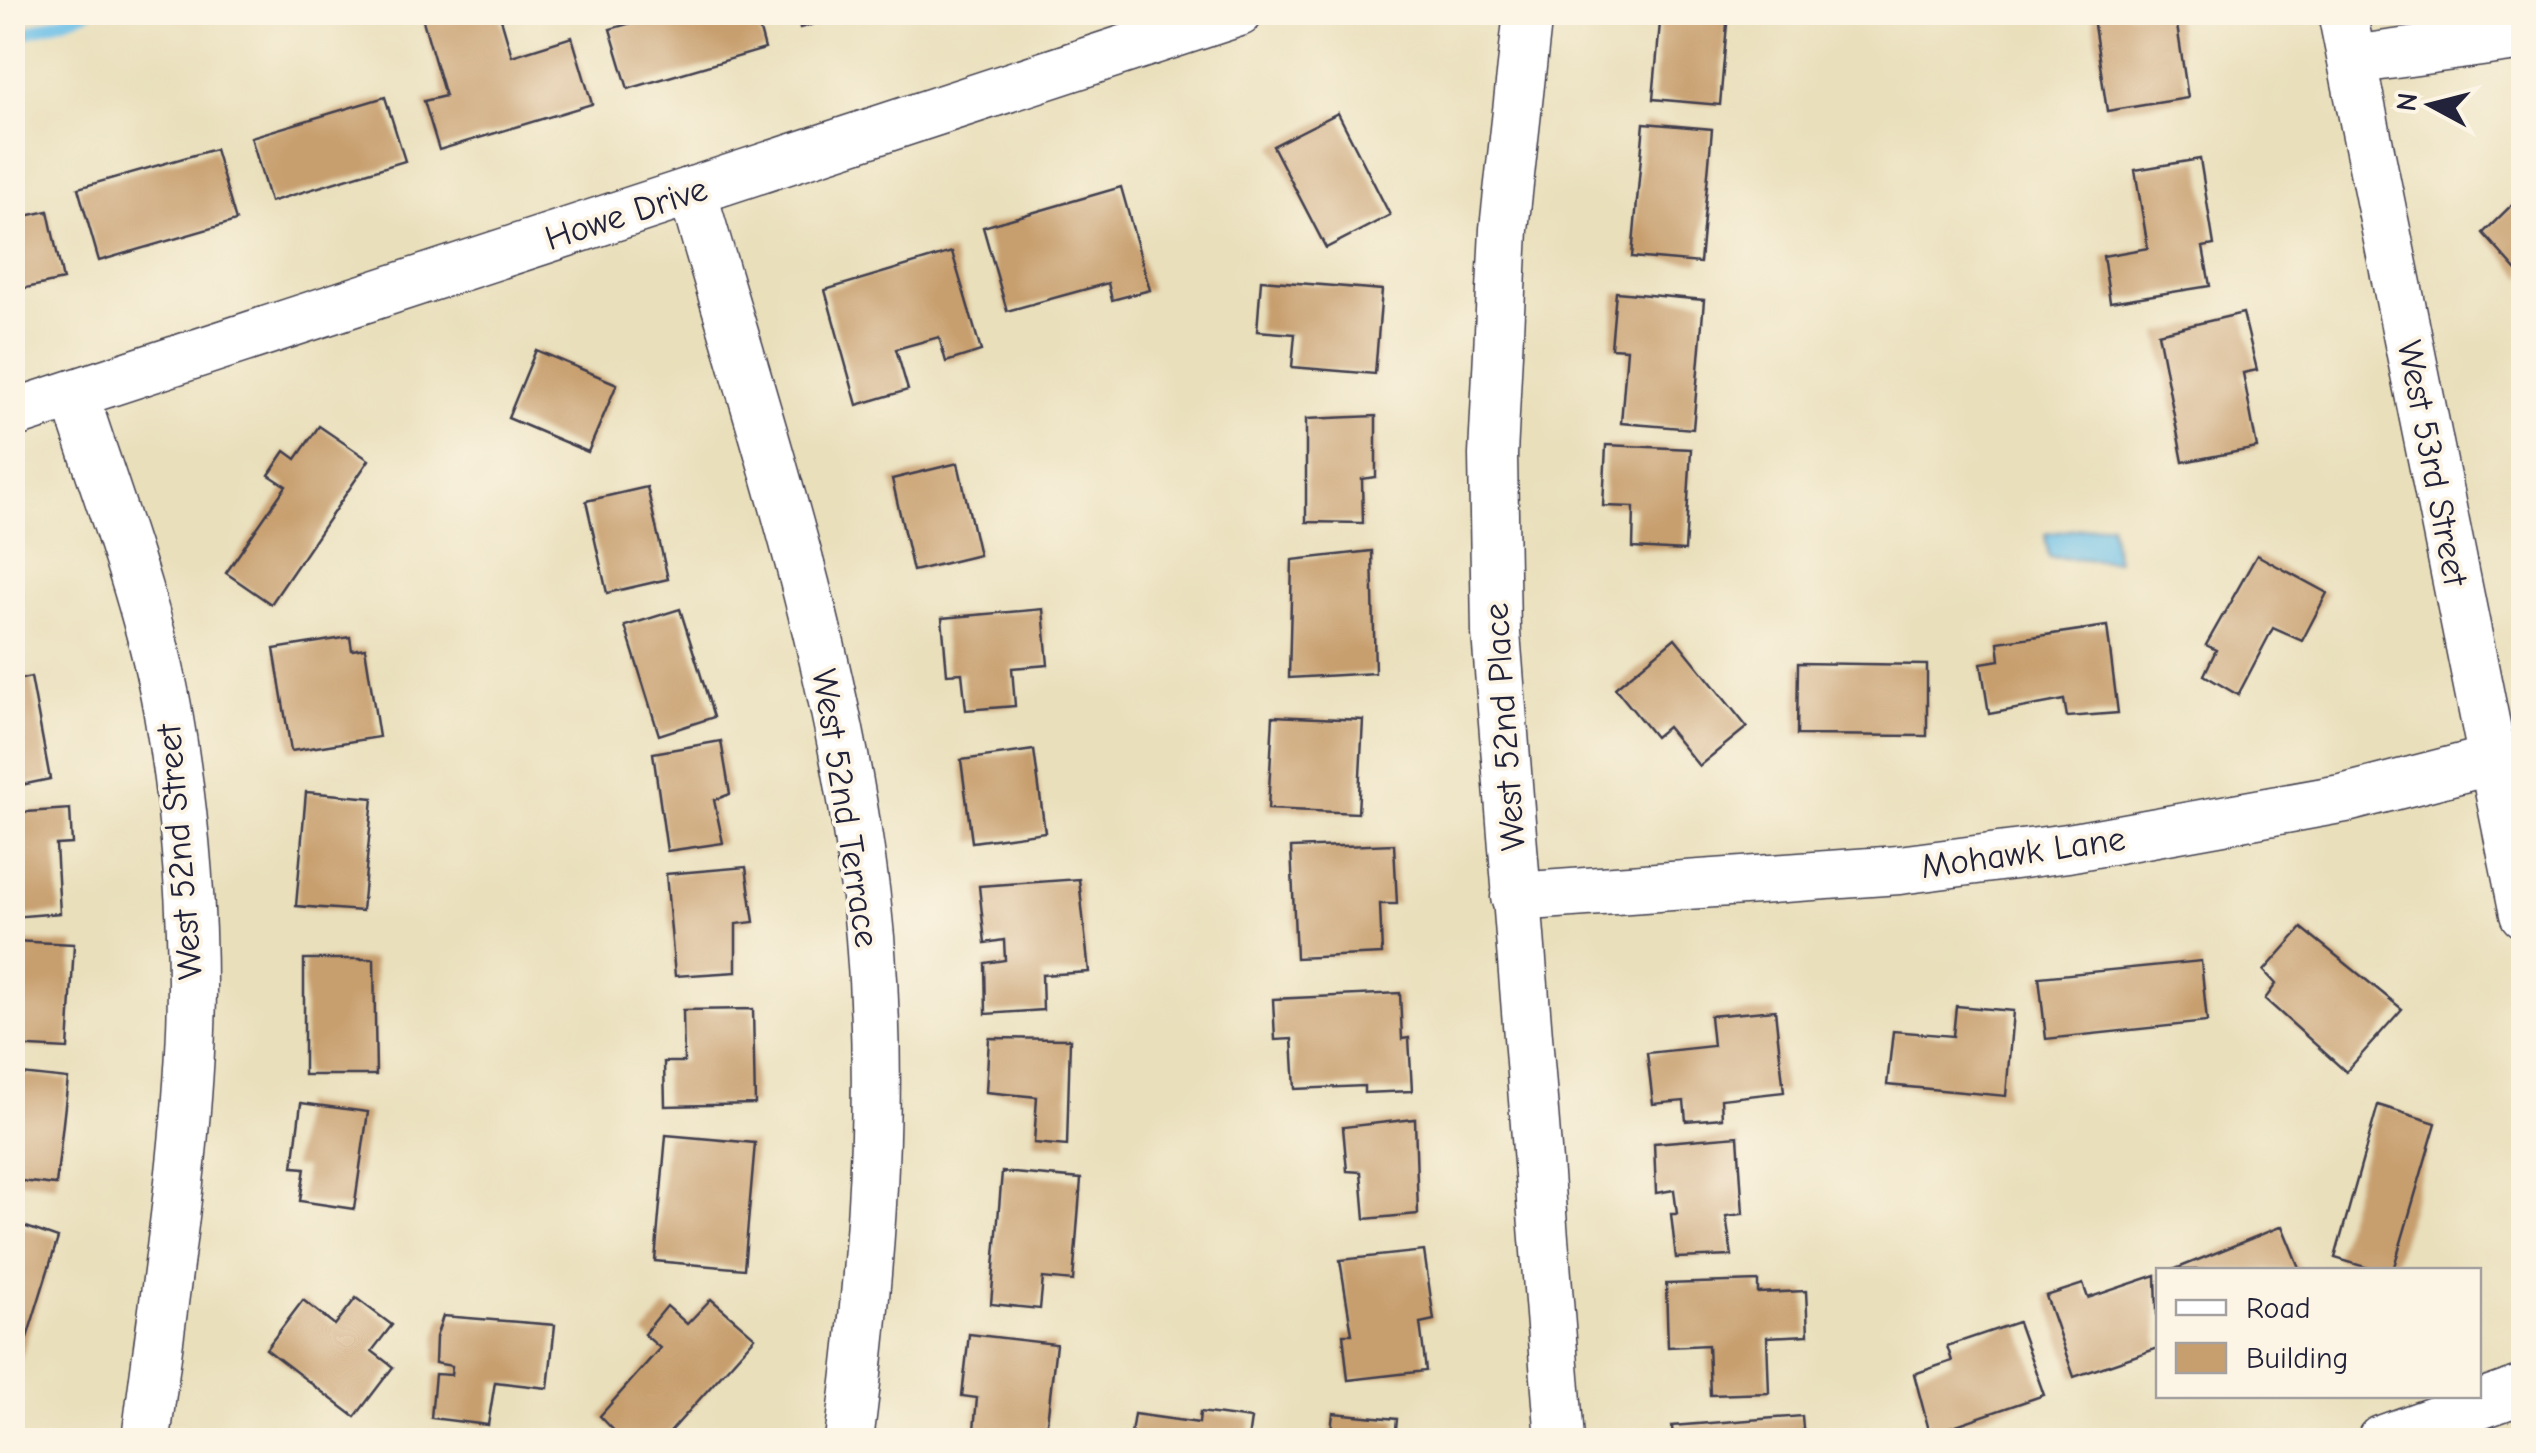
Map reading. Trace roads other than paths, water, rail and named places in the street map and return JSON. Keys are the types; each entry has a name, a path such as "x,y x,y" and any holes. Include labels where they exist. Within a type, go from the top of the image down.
{"street":[{"name":"Howe Drive","path":"12,414 1240,12"},
{"name":"West 52nd Place","path":"1528,12 1504,229 1494,455 1496,633 1560,1440"},
{"name":"West 53rd Street","path":"2342,12 2508,758 2524,914"},
{"path":"2352,60 2524,36"},
{"name":"West 52nd Terrace","path":"692,192 812,608 835,702 861,854 874,1012 875,1158 850,1440"},
{"name":"West 52nd Street","path":"74,394 147,625 166,706 187,859 192,988 184,1119 146,1440"},
{"name":"Mohawk Lane","path":"1516,897 1899,870 2068,848 2346,798 2508,758"},
{"path":"2381,1440 2524,1389"}],"water":[{"path":"2110,524 2117,561 2049,557 2045,534"}],"waterway":[{"path":"12,38 87,12"}]}
